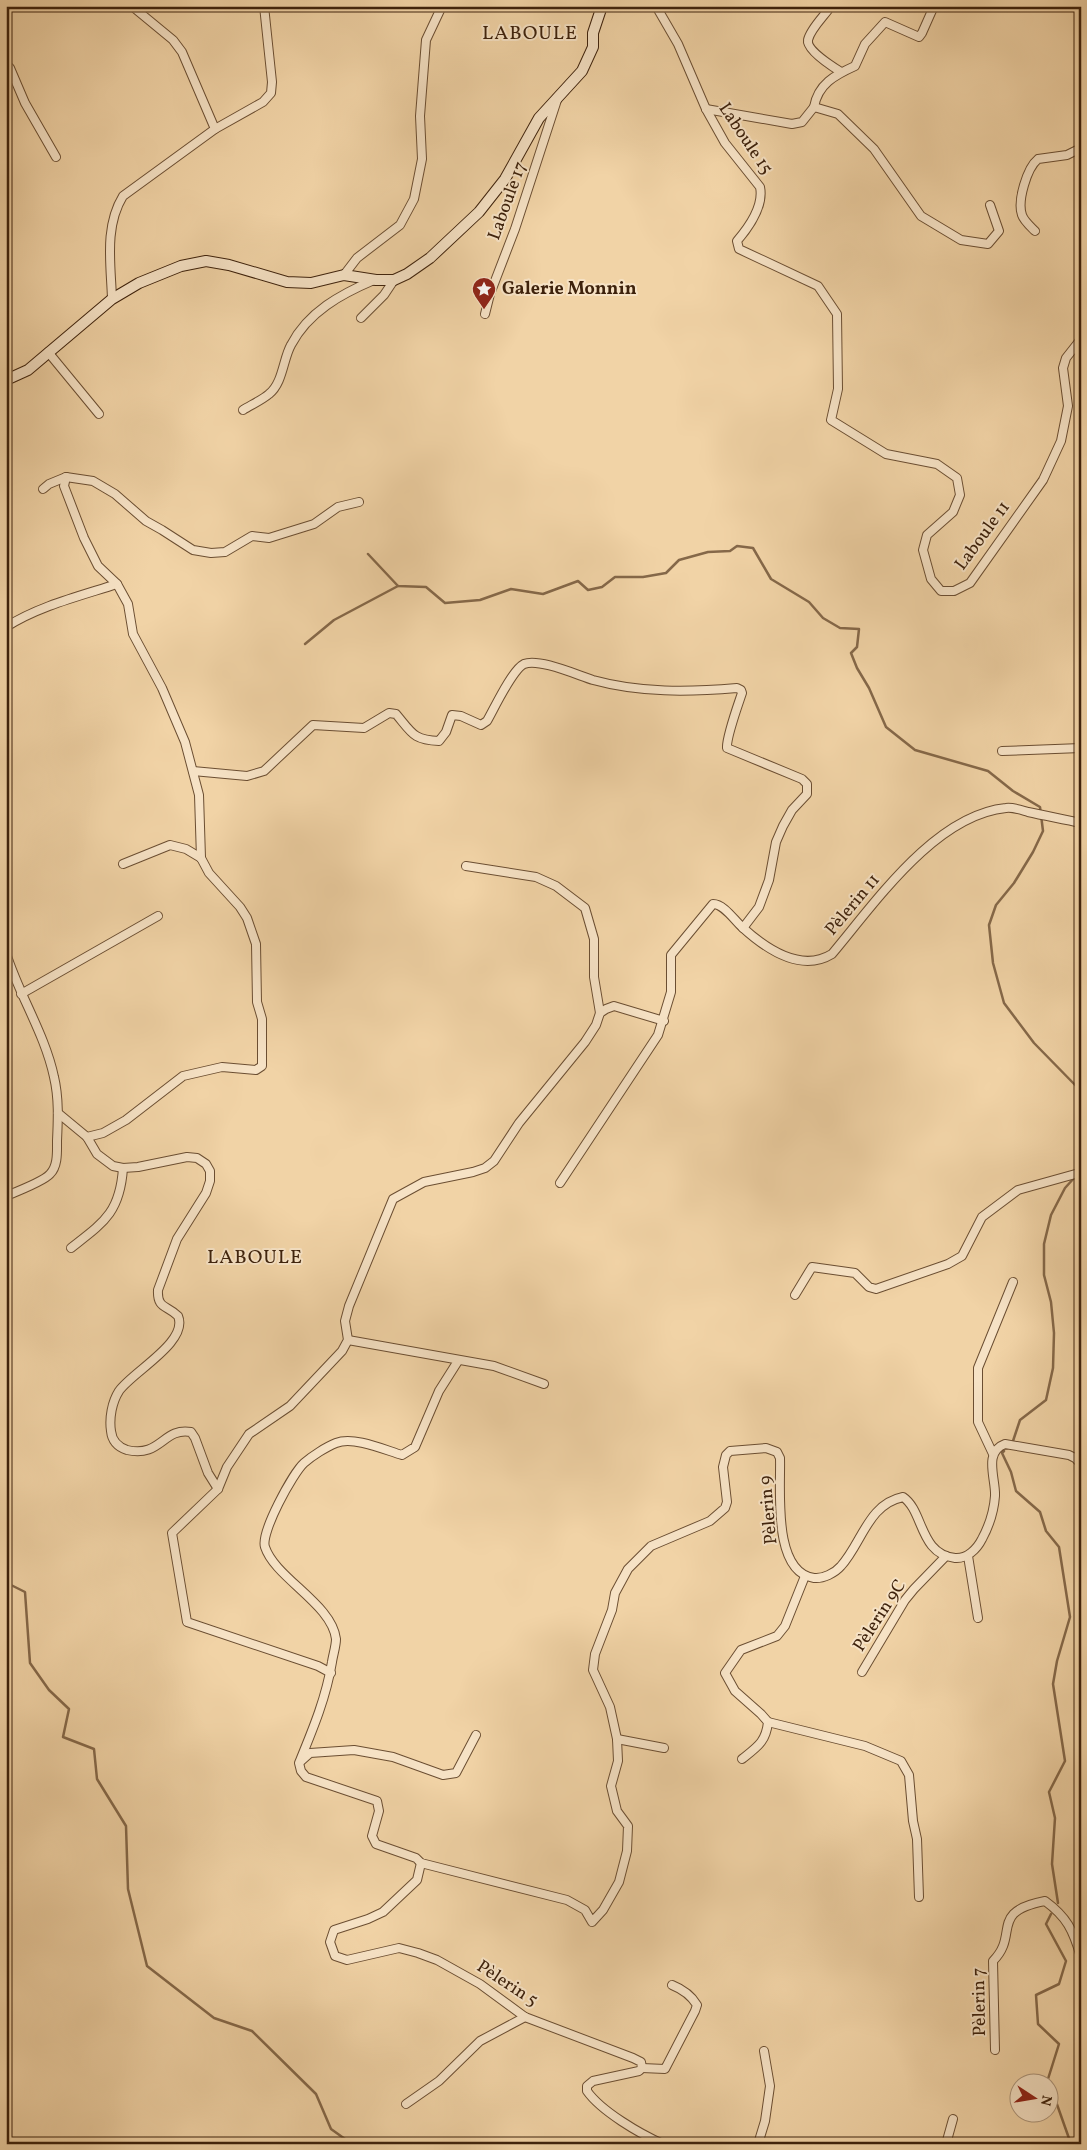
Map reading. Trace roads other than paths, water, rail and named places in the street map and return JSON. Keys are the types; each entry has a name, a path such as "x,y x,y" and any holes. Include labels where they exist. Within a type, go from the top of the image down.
{"main road":[{"path":"6,380 28,370 112,299 139,283 181,266 206,261 229,265 287,282 311,283 344,274 376,280 394,280 407,274 430,258 479,212 505,179 539,118 582,71 593,47 593,32 602,6"}],"street":[{"path":"112,299 111,232 117,206 131,189 215,129 264,102 270,93 272,82 264,6"},
{"path":"344,274 357,258 400,224 414,199 422,159 420,116 426,40 442,6"},
{"name":"Laboule 15","path":"656,6 687,63 706,108 726,143 760,187 759,205 753,220 737,240 739,249 769,264 805,278 818,286 837,314 838,389 831,420 886,454 937,464"},
{"path":"706,108 792,124 802,122 814,107 820,89 841,72 855,66 865,44 885,22 919,36 934,6"},
{"path":"133,7 172,40 182,52 215,129"},
{"path":"828,10 808,38 808,45 841,72"},
{"path":"6,64 10,68 25,103 56,156"},
{"name":"Laboule 17","path":"485,314 490,294 538,164 558,98"},
{"path":"814,107 838,114 874,149 921,216 961,240 988,244 998,231 990,205"},
{"path":"1035,231 1023,218 1020,207 1030,168 1038,158 1067,155 1081,148"},
{"path":"243,410 271,393 278,380 291,344 311,318 330,301 347,291 376,280"},
{"path":"360,318 384,295 394,280"},
{"name":"Laboule 11","path":"937,464 957,478 960,495 954,512 927,535 923,550 931,579 941,591 954,591 970,583 1043,480 1061,441 1068,406 1064,368 1066,358 1081,339"},
{"path":"48,352 99,414"},
{"path":"66,477 64,486 87,545 98,566 117,584 128,604 133,634 162,688 185,742 199,795 201,858 209,873 240,907 252,932 256,944 257,1002 262,1019 263,1054 262,1066 259,1069 252,1071 222,1067 183,1076 126,1120 103,1133 86,1137"},
{"path":"43,489 49,484 66,477 93,481 116,494 146,522 193,550 212,552 225,552 252,536 269,538 314,524 338,507 359,502"},
{"path":"6,627 26,617 117,584"},
{"path":"193,771 254,775 264,770 313,725 364,728 389,713 396,714 411,732 423,740 439,741 452,715 480,725 487,722 517,669 526,663 534,662 550,666 607,684 651,690 704,691 737,688 742,693 726,741 727,748 802,778 807,784 807,794 792,810 776,842 769,880 759,907 743,928"},
{"path":"1002,751 1081,748"},
{"name":"Pèlerin 11","path":"664,1021 671,992 671,955 713,904 720,906 768,948 793,960 821,961 832,954 892,882 929,844 965,821 989,811 1008,808 1081,823"},
{"path":"123,864 170,845 186,849 201,858"},
{"path":"330,1673 318,1666 186,1622 172,1533 218,1489 227,1467 250,1434 290,1406 342,1351 348,1340 346,1321 349,1306 393,1200 424,1182 473,1172 484,1168 494,1161 536,1101 585,1042 596,1025 600,1014 594,977 594,939 585,908 556,886 536,877 466,866"},
{"path":"21,994 158,916"},
{"path":"6,953 21,994 41,1037 54,1076 58,1114 57,1154 55,1166 50,1175 6,1196"},
{"path":"560,1183 649,1050 664,1021 614,1006 600,1014"},
{"path":"58,1114 86,1137 97,1154 105,1161 123,1168 138,1167 174,1158 197,1158 206,1164 210,1171 210,1182 206,1193 177,1239 158,1290 157,1299 160,1305 178,1316 179,1325 164,1351 135,1374 120,1390 115,1398 112,1412 111,1433 113,1440 119,1447 137,1452 155,1448 172,1434 191,1432 196,1438 208,1472 218,1489"},
{"path":"70,1248 102,1224 116,1205 122,1188 123,1168"},
{"path":"795,1295 812,1267 855,1273 869,1287 876,1289 948,1264 962,1256 982,1218 1018,1190 1081,1174"},
{"path":"994,1454 978,1422 978,1368 1013,1282"},
{"path":"348,1340 494,1366 544,1384"},
{"path":"458,1361 439,1391 415,1447 402,1456 363,1443 337,1442 303,1464 272,1515 263,1538 265,1547 274,1564 303,1590 331,1624 336,1640 324,1702 299,1763 300,1771 306,1777 378,1801 380,1811 372,1836 376,1844 416,1858 421,1863 567,1900 585,1910 592,1922 603,1910 619,1882 627,1851 628,1826 617,1811 611,1786 618,1761 617,1739 664,1748"},
{"path":"919,1898 917,1839 913,1821 909,1775 901,1761 865,1746 768,1722 762,1714 735,1691 725,1673 741,1650 778,1636 788,1620 805,1576 818,1578 831,1574 841,1566 873,1514 895,1499 903,1497 908,1501 923,1532 934,1548 946,1556 958,1558 968,1556 982,1540 990,1520 995,1494 992,1462 994,1454 1000,1446 1005,1444 1070,1455 1081,1464"},
{"name":"Pèlerin 9","path":"617,1739 610,1707 593,1670 596,1654 612,1610 615,1593 628,1569 651,1546 710,1521 725,1508 727,1502 723,1467 726,1454 730,1451 772,1448 777,1452 780,1458 781,1518 786,1550 795,1568 805,1576"},
{"name":"Pèlerin 9C","path":"862,1672 905,1600 946,1556"},
{"path":"968,1556 978,1618"},
{"path":"742,1759 767,1735 768,1722"},
{"path":"299,1763 310,1754 354,1750 393,1757 442,1775 456,1773 476,1735"},
{"name":"Pèlerin 5","path":"421,1863 417,1880 383,1912 334,1930 330,1942 335,1956 347,1960 399,1948 418,1953 437,1960 467,1976 525,2017 633,2058 641,2062 642,2068"},
{"name":"Pèlerin 7","path":"995,2050 993,1961 1003,1951 1007,1923 1012,1914 1026,1906 1045,1901 1060,1912 1070,1924 1081,1956"},
{"path":"663,2144 619,2118 597,2102 587,2091 587,2086 593,2081 639,2071 642,2068 665,2069 697,2004 682,1990 672,1985"},
{"path":"406,2104 439,2081 480,2041 525,2017"},
{"path":"758,2144 765,2121 770,2086 764,2051"},
{"path":"946,2144 953,2119"}],"waterway":[{"path":"368,554 398,586 426,587 445,603 480,600 511,589 543,594 578,581 588,590 602,587 615,577 643,577 666,573 679,560 708,552 730,551 737,546 753,548 771,579 809,602 823,618 840,628 859,629 857,647 851,653 886,727 915,750 988,771 1013,791 1040,807 1043,831 1014,883 996,905 989,925 993,963 1004,1003 1034,1043 1081,1091"},
{"path":"305,644 334,620 398,586"},
{"path":"1081,1126 1079,1131 1081,1139"},
{"path":"1013,1441 1020,1420 1046,1400 1053,1368 1054,1333 1051,1302 1044,1275 1044,1244 1051,1215 1065,1188 1075,1177"},
{"path":"1004,1451 1002,1453 1011,1472 1016,1491 1040,1512 1046,1531 1059,1547 1070,1617 1057,1661 1053,1684 1065,1761 1049,1792 1055,1818 1052,1864 1058,1903"},
{"path":"6,1579 11,1585 25,1592 30,1663 49,1690 69,1709 63,1737 94,1749 97,1779 126,1826 128,1889 147,1966 214,2018 252,2031 316,2094 331,2129 352,2144"},
{"path":"1051,1914 1046,1924 1066,1961 1059,1984 1036,1995 1038,2024 1059,2044 1048,2079 1071,2144"}],"place":[{"name":"Galerie Monnin","path":"484,310"}],"district":[{"name":"LABOULE","path":"530,34"},
{"name":"LABOULE","path":"255,1258"}]}
